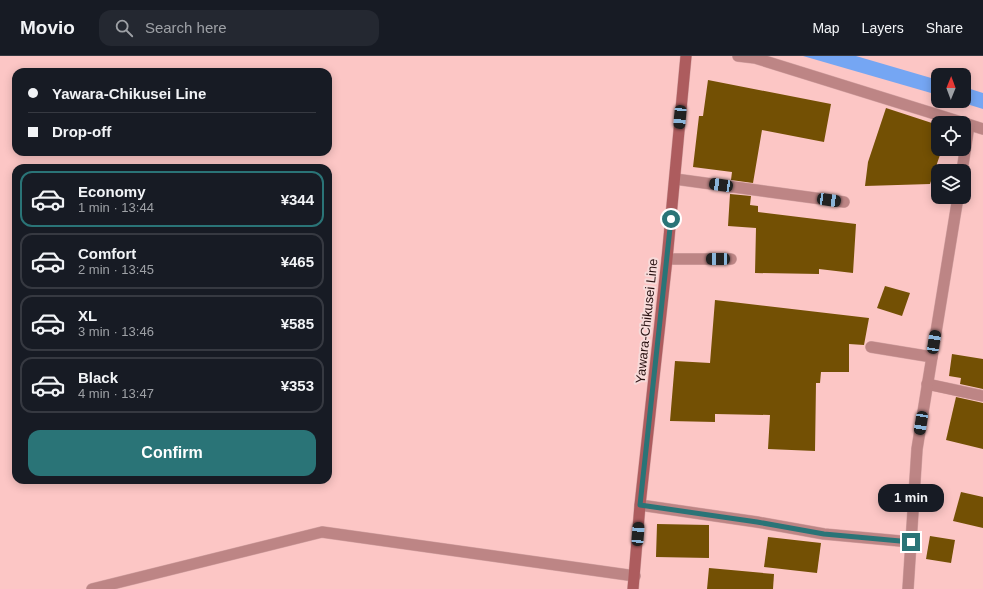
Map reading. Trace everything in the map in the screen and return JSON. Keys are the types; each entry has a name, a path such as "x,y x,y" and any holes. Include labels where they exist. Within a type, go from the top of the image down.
{"main road":[{"name":"Yawara-Chikusei Line","path":"633,589 640,505 667,259 686,56"}],"street":[{"path":"738,56 755,58 940,116"},
{"path":"971,125 983,129"},
{"path":"675,179 844,202"},
{"path":"908,589 917,448 957,204"},
{"path":"667,259 731,259"},
{"path":"871,347 932,357"},
{"path":"927,384 983,396"},
{"path":"640,505 757,522 824,534 911,542"},
{"path":"92,589 322,532 635,576"}],"water":[{"path":"803,56 856,56 931,78 931,93"},
{"path":"971,89 983,93 983,109 971,105"}],"building":[{"path":"708,80 831,104 824,142 762,130 753,183 731,180 732,172 693,167 699,116 703,116"},
{"path":"886,108 931,123 931,156 940,156 937,164 931,164 930,184 865,186 868,162"},
{"path":"730,194 751,196 750,205 758,206 758,212 856,224 853,273 819,269 819,274 755,273 756,228 728,226"},
{"path":"885,286 910,293 902,316 877,308"},
{"path":"715,300 869,318 864,345 849,344 849,372 821,372 820,383 816,383 815,451 768,449 770,415 715,414 715,422 670,421 675,361 710,363"},
{"path":"952,354 983,359 983,389 960,384 961,378 949,376"},
{"path":"956,397 983,403 983,449 946,440"},
{"path":"961,492 983,497 983,528 953,521"},
{"path":"657,524 709,525 709,558 656,557"},
{"path":"930,536 955,540 951,563 926,559"},
{"path":"768,537 821,543 817,573 764,567"},
{"path":"709,568 774,574 773,589 707,589"}],"route":[{"path":"671,219 640,505 757,522 824,534 911,542"}]}
